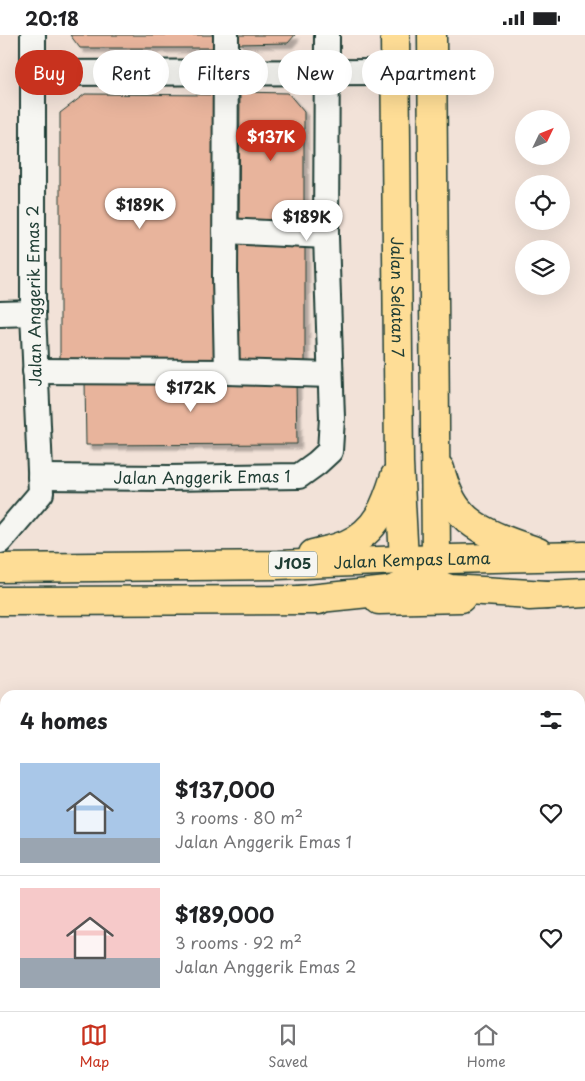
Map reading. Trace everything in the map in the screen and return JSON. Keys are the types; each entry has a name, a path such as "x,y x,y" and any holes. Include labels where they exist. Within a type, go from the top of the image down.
{"main road":[{"name":"Jalan Selatan 7","path":"395,35 395,50"},
{"path":"300,601 388,591 398,588 420,565 435,453 432,35"},
{"name":"Jalan Selatan 7","path":"395,95 399,464 420,565"},
{"path":"435,453 443,481 461,514 480,529 550,556"},
{"path":"278,565 346,545 356,540 372,527 389,497 399,464"},
{"name":"Jalan Kempas Lama","path":"0,568 420,565 550,556 585,556"},
{"path":"420,565 436,584 450,589 547,595"},
{"name":"J105","path":"0,601 416,600 585,593"}],"street":[{"name":"Jalan Anggerik Emas 2","path":"33,35 33,50"},
{"path":"226,35 226,50"},
{"name":"Jalan Anggerik Emas 1","path":"327,35 327,50"},
{"path":"83,73 179,73"},
{"name":"Jalan Anggerik Emas 2","path":"0,541 40,493 33,313 33,95"},
{"path":"226,95 225,296 227,372"},
{"name":"Jalan Anggerik Emas 1","path":"40,477 299,476 330,451 332,418 326,236 326,95"},
{"path":"225,231 326,236"},
{"path":"0,314 33,313"},
{"path":"35,371 227,372 330,375"}],"building":[{"path":"70,35 216,35 216,48 80,48"},
{"path":"238,35 295,35 288,43 238,44"},
{"path":"268,93 290,95 304,112 304,230 239,229 240,95 268,95"},
{"path":"85,94 219,95 218,365 60,364 60,113"},
{"path":"238,240 305,240 305,365 238,365"},
{"path":"296,380 297,444 86,445 85,381"}]}
